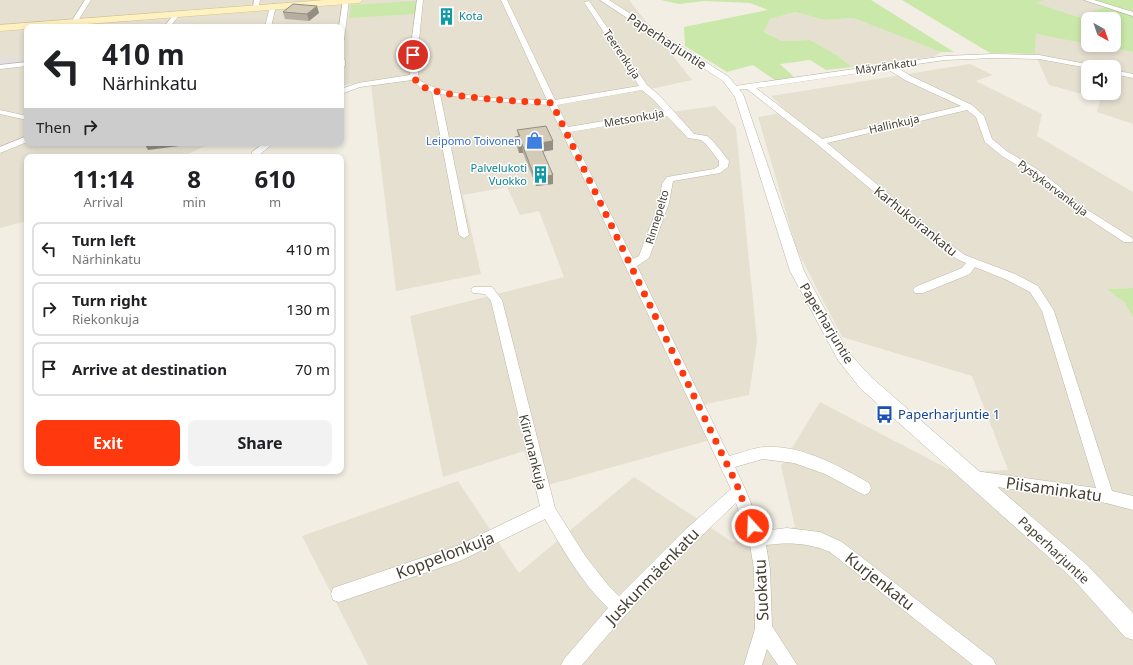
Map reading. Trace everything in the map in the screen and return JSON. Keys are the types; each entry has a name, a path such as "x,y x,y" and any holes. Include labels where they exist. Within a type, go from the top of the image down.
{"main road":[{"path":"73,24 177,14 256,4 273,6 359,0"},
{"path":"0,28 24,27"}],"street":[{"path":"73,24 88,0"},
{"path":"343,24 346,0"},
{"path":"344,91 358,85 415,77 413,55 420,0"},
{"name":"Suokatu","path":"504,0 564,130 726,463 748,514 757,539 762,569 764,629 753,665"},
{"name":"Paperharjuntie","path":"604,0 726,79 735,88 746,109 797,271 843,356 866,384 975,478 1079,571 1133,629"},
{"path":"1087,0 1133,14"},
{"name":"Teerenkuja","path":"415,77 416,82 421,86 436,91 465,97 552,103 611,94 644,87 587,2"},
{"path":"269,24 273,6"},
{"path":"169,24 177,14"},
{"name":"Mäyränkatu","path":"735,88 945,58 994,56 1039,57 1081,65"},
{"path":"0,67 24,64"},
{"name":"Pystykorvankuja","path":"888,66 908,78 969,107 980,116 988,140 1005,154 1034,171 1058,189 1069,202 1128,240"},
{"path":"1121,73 1133,76"},
{"name":"Metsonkuja","path":"564,130 669,113 657,98 644,87"},
{"name":"Karhukoirankatu","path":"750,87 820,142 944,246 961,257 1011,277 1034,289 1048,311 1106,496"},
{"path":"436,91 464,235"},
{"name":"Hallinkuja","path":"820,142 969,107"},
{"path":"0,112 24,117"},
{"name":"Rinnepelto","path":"631,265 644,258 664,204 667,184 670,179 717,171 723,167 724,161 709,142 704,138 691,136 669,113"},
{"path":"0,150 24,140"},
{"path":"255,154 266,146"},
{"path":"919,290 966,271 973,262"},
{"name":"Kiirunankuja","path":"477,290 488,290 496,300 548,510 580,563 602,591 618,608"},
{"path":"726,463 768,453 802,458 827,468 864,488"},
{"name":"Piisaminkatu","path":"975,478 1106,496 1133,503"},
{"name":"Juskunmäenkatu","path":"570,665 618,608 690,535 739,491"},
{"name":"Koppelonkuja","path":"339,594 460,553 548,510"},
{"name":"Kurjenkatu","path":"757,539 787,535 820,540 836,547 987,665"},
{"path":"764,629 788,665"}],"shaded area":[{"path":"0,0 629,0 692,80 651,89 671,112 715,106 736,128 757,341 749,395 692,407 710,440 537,488 524,451 443,477 410,316 564,277 539,211 520,215 507,187 463,195 481,274 396,291 371,85 348,84 344,86 344,24 24,24 24,146 206,146 188,154 24,154 24,222 0,228"},
{"path":"1046,0 1090,0 1109,6 1092,12 1081,12 1081,16 1078,17 1035,3"},
{"path":"795,12 825,20 853,18 941,52 933,57 852,67 837,55 810,40 782,41 764,32 770,19"},
{"path":"1036,34 1081,42 1081,52 1121,52 1121,50 1133,52 1133,124 1097,112 1100,100 1121,100 1121,60 1081,60 1081,94 1049,85 1035,54"},
{"path":"24,56 24,63 0,65 0,58"},
{"path":"970,64 993,75 976,81 1042,114 1037,136 1133,192 1133,288 1107,289 1125,303 1133,318 1133,665 368,665 302,536 458,481 519,573 634,477 732,542 795,527 781,466 820,402 954,472 1008,470 972,376 842,337 797,250 758,117 787,112 771,96"}],"green space":[{"path":"661,0 871,0 954,52 941,52 853,18 825,20 795,12 770,19 764,32 782,41 810,40 837,55 852,67 826,70 810,60 780,64 794,77 775,80 753,65 727,72 685,46 684,27 768,10 750,3 704,1 679,4"},
{"path":"902,0 1046,0 1036,3 1078,17 1081,16 1081,43 1036,34 1035,54 990,53"},
{"path":"1090,0 1133,0 1133,52 1121,50 1121,12 1092,12 1108,6"},
{"path":"415,1 416,14 349,18 351,5"},
{"path":"1133,288 1133,318 1125,303 1107,289"}],"building":[{"path":"293,4 317,6 307,14 283,12"},
{"path":"546,126 553,141 539,143 553,175 535,178 522,144 518,145 515,137 520,136 517,130"}],"place":[{"name":"Kota","path":"446,16"},
{"name":"Leipomo Toivonen","path":"534,141"},
{"name":"Palvelukoti Vuokko","path":"540,174"},
{"name":"Paperharjuntie 1","path":"885,414"}],"route":[{"path":"413,55 416,82 421,86 436,91 465,97 552,103 737,485 752,526"}]}
